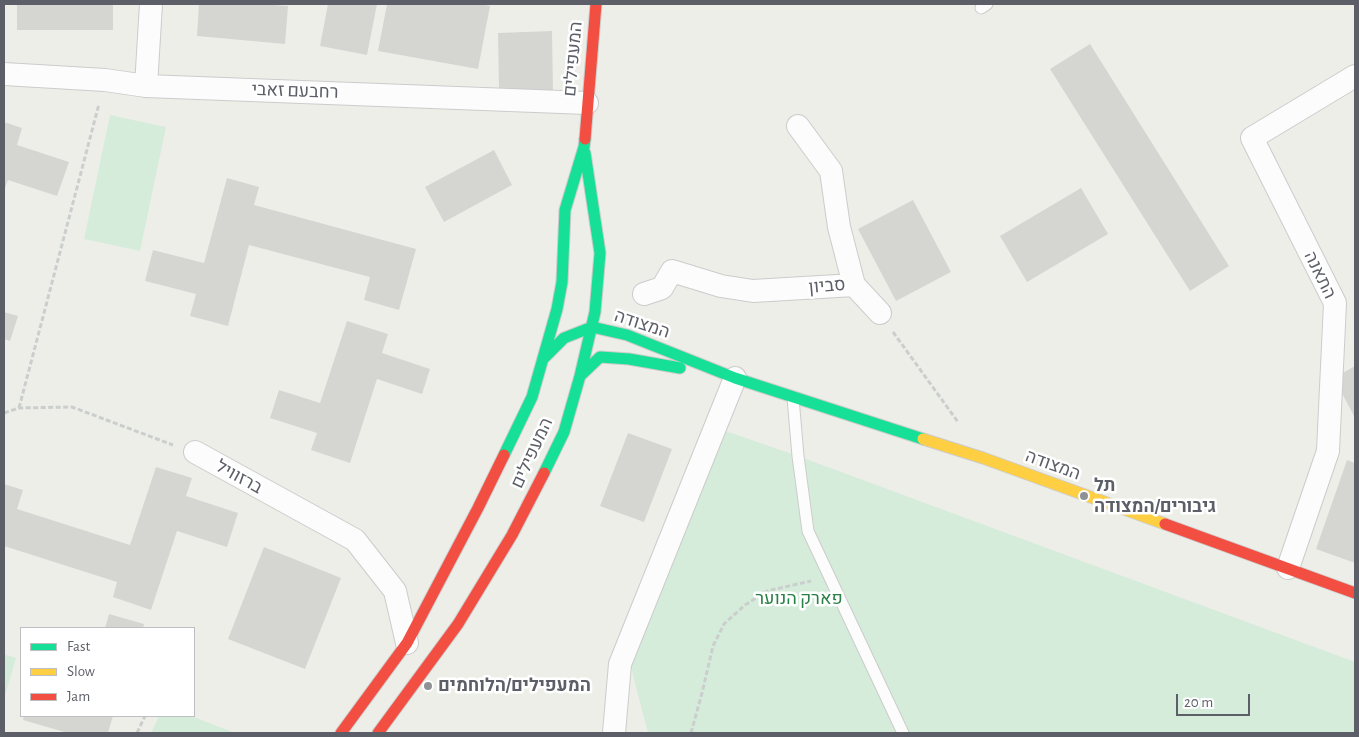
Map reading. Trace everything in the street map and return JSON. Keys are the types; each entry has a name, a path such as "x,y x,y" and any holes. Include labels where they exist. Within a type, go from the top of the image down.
{"street":[{"path":"146,86 151,4"},
{"name":"המעפילים","path":"378,733 458,624 512,535 564,432 592,328 600,253 584,147 596,4"},
{"name":"רחבעם זאבי","path":"4,74 105,80 146,86 587,103"},
{"name":"התאנה","path":"1288,568 1328,452 1335,303 1252,138 1355,76"},
{"name":"סביון","path":"644,294 662,288 672,271 721,286 753,291 854,285 839,227 831,171 798,126"},
{"name":"המעפילים","path":"341,733 406,644 478,508 532,397 557,309 562,282 565,210 584,147"},
{"path":"854,285 880,313"},
{"name":"המצודה","path":"543,359 564,338 592,328 627,334 735,378 983,458 1355,593"},
{"name":"המצודה","path":"580,376 600,357 735,378"},
{"path":"614,733 620,664 735,378"},
{"name":"ברזוויל","path":"195,452 355,540 395,591 406,644"}],"lane":[{"path":"793,396 798,456 808,531 903,733"}],"path":[{"path":"19,408 105,80"},
{"path":"880,313 960,426"},
{"name":"ברזוויל","path":"4,412 19,408 72,408 195,452"},
{"path":"691,733 713,646 724,624 745,605 766,591 830,578"},
{"path":"137,733 145,717"}],"green space":[{"path":"110,115 166,127 140,251 84,239"},
{"name":"פארק הנוער","path":"717,428 798,456 1355,662 1355,733 648,733 630,664"},
{"path":"4,654 16,658 4,699"},
{"path":"159,717 194,717 235,733 151,733"}],"building":[{"path":"17,4 113,4 113,30 17,30"},
{"path":"199,4 288,6 285,44 197,36"},
{"path":"328,4 377,4 367,55 320,46"},
{"path":"387,4 480,4 490,6 478,69 378,51"},
{"path":"552,31 553,90 499,91 498,33"},
{"path":"1090,44 1229,266 1190,291 1050,69"},
{"path":"4,122 22,128 17,145 69,162 57,196 8,180 4,191"},
{"path":"494,150 512,185 444,222 425,187"},
{"path":"227,178 259,187 254,205 416,249 399,310 364,300 370,277 249,245 228,326 190,316 196,294 145,281 153,250 204,263"},
{"path":"1081,188 1108,234 1027,282 1000,236"},
{"path":"913,200 951,272 896,301 858,229"},
{"path":"4,312 18,316 10,341 4,339"},
{"path":"347,321 388,334 382,353 430,369 422,394 377,379 350,463 311,450 317,433 270,418 279,390 320,403"},
{"path":"1355,366 1355,418 1334,378"},
{"path":"628,433 672,449 644,522 600,506"},
{"path":"1347,460 1355,463 1355,563 1316,549"},
{"path":"156,467 192,478 186,496 238,513 227,547 177,531 151,610 113,597 117,582 4,546 4,484 23,490 17,509 130,545"},
{"path":"264,547 341,578 305,669 228,639"},
{"path":"109,614 144,624 143,627 105,627"},
{"path":"24,717 113,717 108,733 68,733 23,720"}],"traffic: fast":[{"path":"504,455 532,397 557,309 562,282 565,210 585,139"},
{"path":"544,473 564,432 595,312 600,253 585,153"},
{"path":"543,359 564,338 592,327 627,335 735,378 923,439"},
{"path":"580,376 600,357 629,359 680,368"}],"traffic: slow":[{"path":"923,439 983,458 1165,524"}],"traffic: jam":[{"path":"585,139 596,4"},
{"path":"341,733 407,643 504,455"},
{"path":"378,733 458,624 512,535 544,473"},
{"path":"1165,524 1355,593"}],"place":[{"name":"תל גיבורים/המצודה","path":"1084,496"},
{"name":"המעפילים/הלוחמים","path":"428,686"}]}
